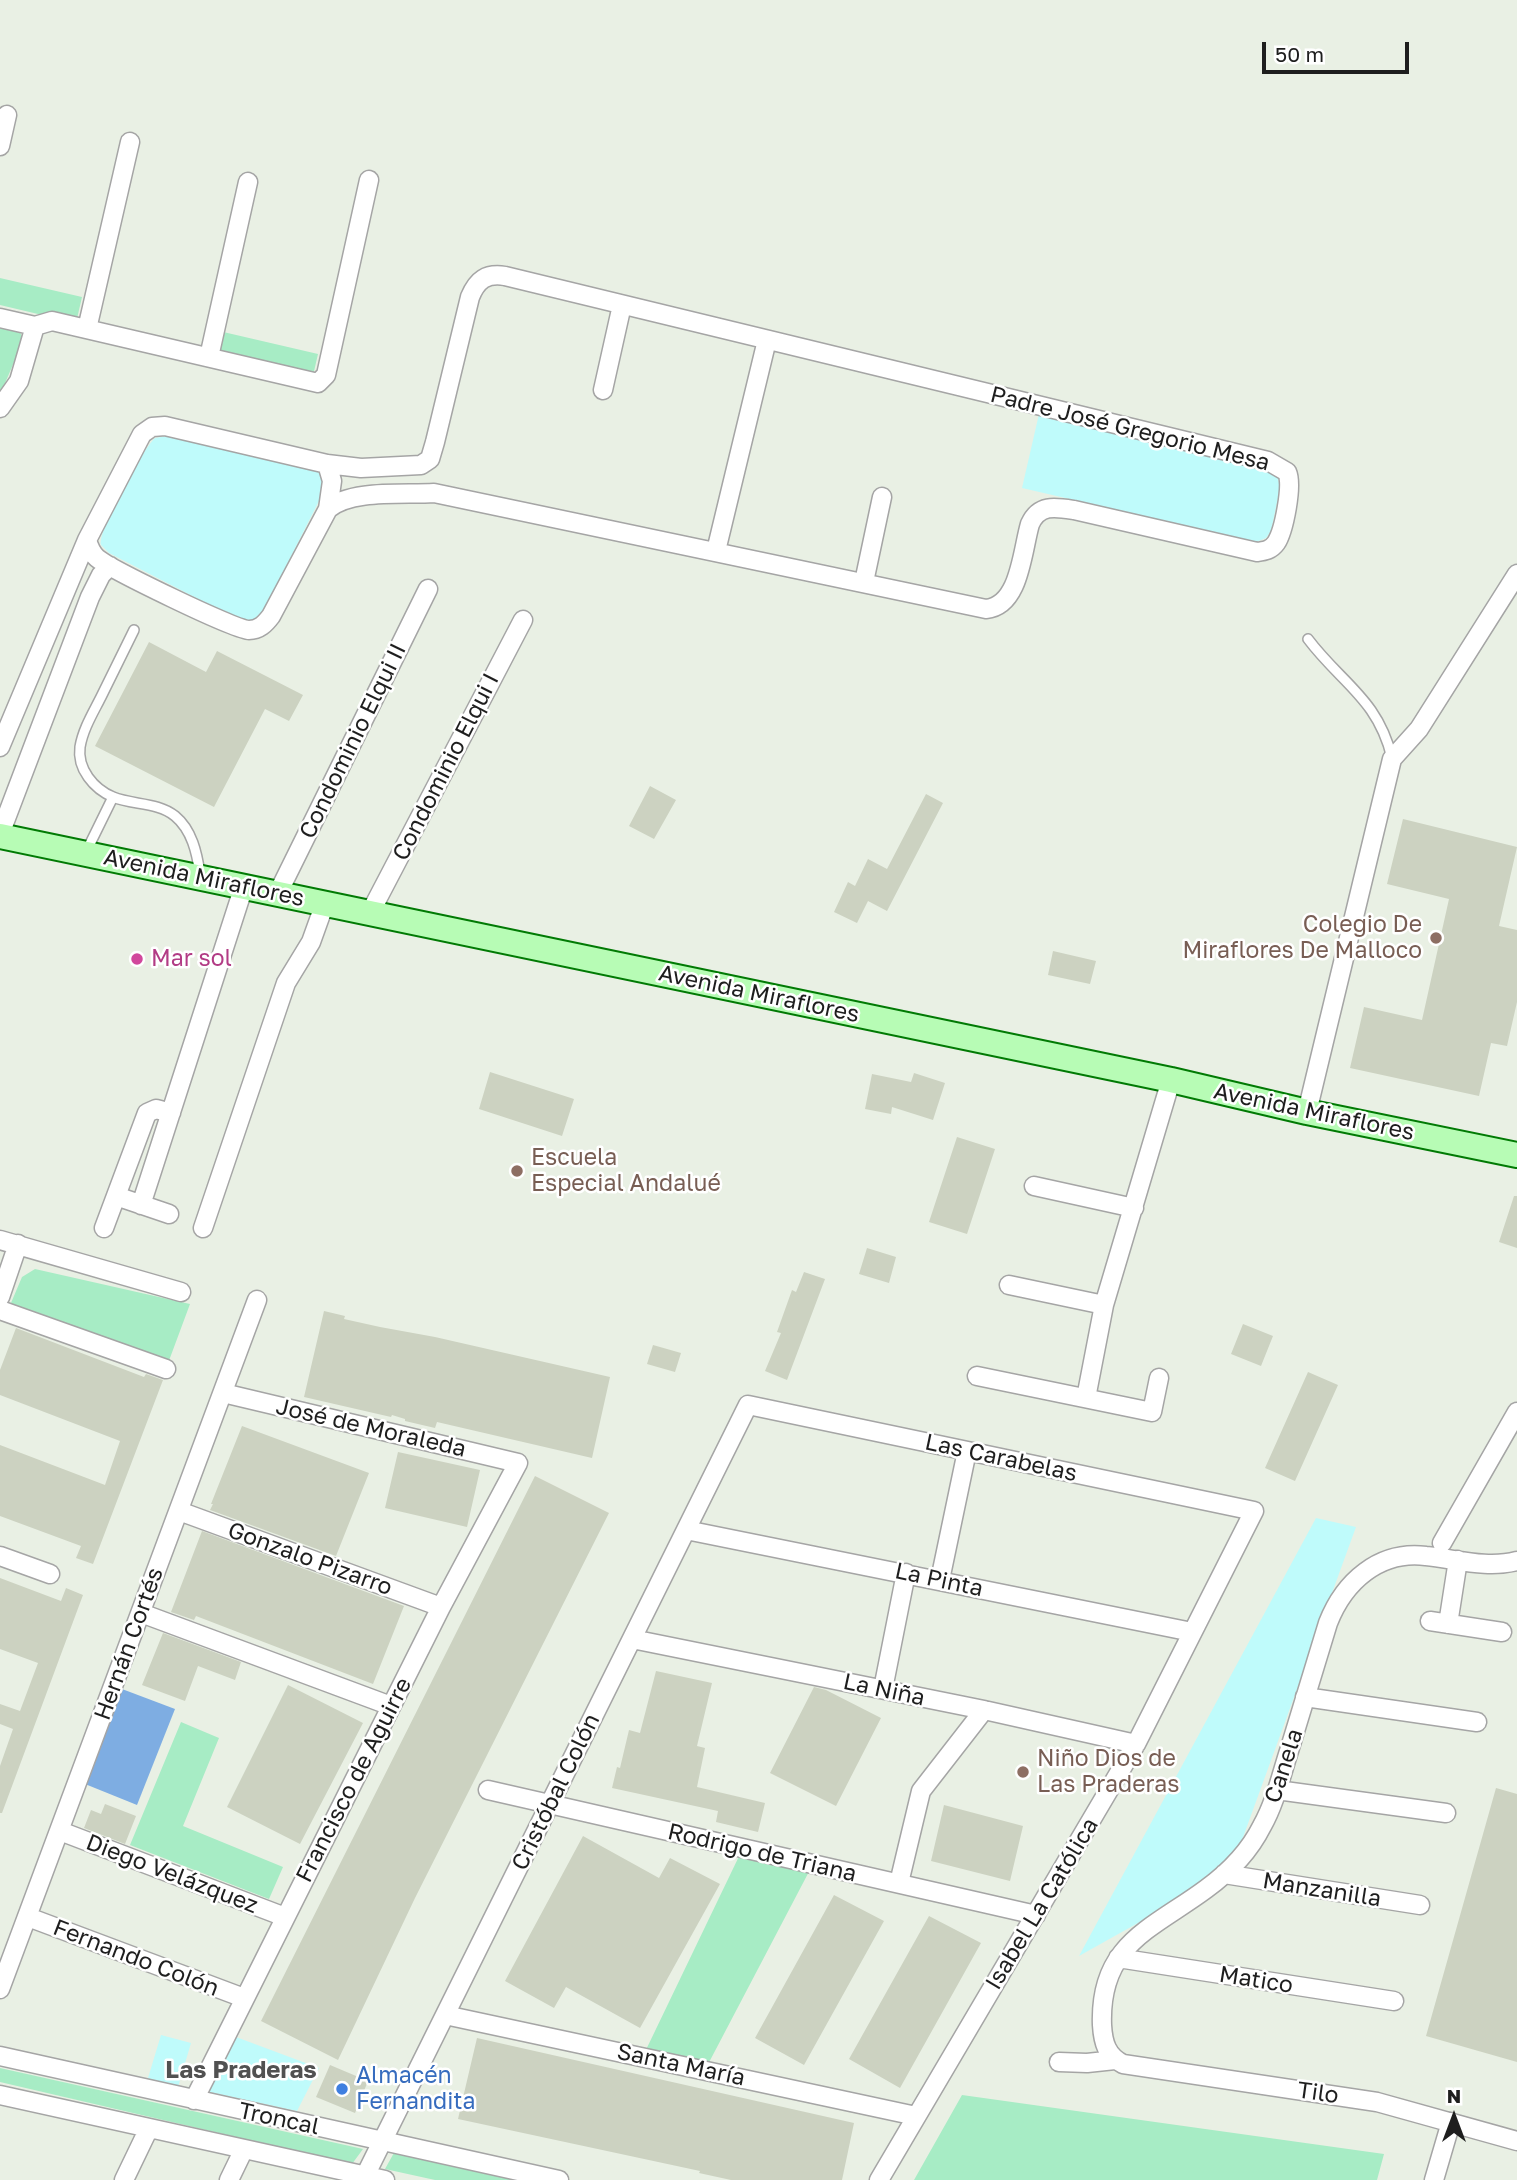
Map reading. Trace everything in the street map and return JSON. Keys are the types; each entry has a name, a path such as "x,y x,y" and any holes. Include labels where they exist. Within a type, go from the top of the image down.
{"main road":[{"name":"Avenida Miraflores","path":"0,835 1517,1155"}],"street":[{"path":"0,146 7,115"},
{"path":"87,329 130,142"},
{"path":"0,318 35,326 52,321 318,383 326,375 369,180"},
{"path":"209,357 248,182"},
{"name":"Padre José Gregorio Mesa","path":"328,509 347,498 434,493 968,606 995,608 1004,603 1013,590 1031,520 1039,511 1051,507 1074,510 1251,552 1262,552 1271,548 1279,537 1289,492 1289,477 1280,466 1268,461 499,275 482,279 475,286 468,303 431,455 428,462 421,465"},
{"path":"603,390 622,305"},
{"path":"0,408 19,381 35,326"},
{"path":"716,551 767,340"},
{"path":"0,747 87,540 135,444 142,434 152,428 165,426 327,464 380,469 421,465 434,493"},
{"path":"87,540 96,558 110,566 234,628 253,630 262,626 271,616 328,509 332,481 327,464"},
{"path":"864,582 882,497"},
{"path":"0,835 90,597 101,575 110,566"},
{"path":"1307,1112 1392,759 1419,729 1517,574"},
{"name":"Condominio Elqui II","path":"278,893 428,589"},
{"name":"Condominio Elqui I","path":"370,913 523,620"},
{"path":"141,1205 244,886"},
{"path":"203,1228 286,984 311,942 325,903"},
{"path":"1086,1398 1104,1306 1171,1080"},
{"path":"104,1228 147,1113 156,1109 171,1113"},
{"path":"1034,1186 1134,1208"},
{"path":"116,1196 169,1214"},
{"path":"0,1297 9,1242 181,1292"},
{"path":"1009,1285 1104,1306"},
{"name":"Hernán Cortés","path":"0,1989 257,1300"},
{"path":"0,1310 166,1369"},
{"path":"977,1376 1152,1412 1159,1378"},
{"name":"José de Moraleda","path":"223,1393 519,1463"},
{"name":"Las Carabelas","path":"748,1405 1254,1511"},
{"name":"Cristóbal Colón","path":"364,2178 748,1405"},
{"path":"1441,1543 1517,1412"},
{"path":"940,1580 967,1451"},
{"name":"Francisco de Aguirre","path":"194,2100 441,1607 519,1463"},
{"name":"Gonzalo Pizarro","path":"179,1511 441,1607"},
{"name":"Isabel La Católica","path":"879,2180 1136,1744 1254,1511"},
{"name":"La Pinta","path":"686,1530 1192,1632"},
{"name":"Canela","path":"1115,2060 1105,2046 1102,2022 1105,1992 1118,1958 1145,1929 1205,1890 1224,1874 1255,1838 1271,1808 1332,1612 1344,1591 1354,1580 1379,1563 1401,1557 1422,1555 1498,1565 1517,1561"},
{"path":"0,1556 50,1574"},
{"path":"1458,1560 1439,1623 1502,1632"},
{"path":"883,1689 906,1573"},
{"path":"141,1613 391,1706"},
{"name":"La Niña","path":"632,1639 984,1710 1136,1744"},
{"path":"1305,1697 1477,1722"},
{"path":"899,1883 921,1791 984,1710"},
{"name":"Rodrigo de Triana","path":"488,1790 1036,1915"},
{"path":"1277,1790 1446,1814"},
{"name":"Diego Velázquez","path":"60,1831 285,1917"},
{"name":"Manzanilla","path":"1224,1874 1420,1905"},
{"name":"Fernando Colón","path":"28,1917 244,1998"},
{"name":"Matico","path":"1118,1958 1394,2001"},
{"name":"Santa María","path":"445,2015 916,2116"},
{"name":"Troncal","path":"0,2056 559,2180"},
{"path":"1059,2062 1115,2060"},
{"name":"Tilo","path":"1115,2060 1132,2067 1377,2102 1517,2141"},
{"name":"Troncal","path":"0,2095 364,2178 385,2180"},
{"path":"1434,2180 1451,2122"},
{"path":"124,2180 149,2128"},
{"path":"229,2180 244,2149"}],"lane":[{"path":"134,630 85,730 80,763 86,776 113,797 158,808 174,816 187,830 197,852 201,877"},
{"path":"1307,639 1362,696 1387,736 1392,759"},
{"path":"85,854 113,797"}],"green space":[{"path":"0,278 82,297 76,323 0,305"},
{"path":"0,324 18,331 23,341 0,395"},
{"path":"219,331 318,354 312,380 213,357"},
{"path":"35,1269 190,1304 167,1366 8,1310 22,1277"},
{"path":"181,1722 219,1738 183,1826 283,1867 269,1899 130,1845"},
{"path":"743,1848 813,1864 705,2070 643,2056"},
{"path":"0,2068 363,2149 352,2164 0,2082"},
{"path":"962,2095 1384,2154 1377,2180 914,2180"},
{"path":"395,2151 521,2180 435,2180 385,2169"}],"shaded area":[{"path":"1039,414 1271,472 1278,478 1280,488 1271,531 1266,538 1256,542 1022,488"},
{"path":"167,436 312,470 324,478 323,493 264,610 252,621 235,618 109,553 101,545 113,507 141,458 155,438"},
{"path":"1316,1518 1356,1527 1238,1851 1188,1895 1079,1956"},
{"path":"122,1689 175,1709 137,1805 85,1784"},
{"path":"161,2035 191,2043 178,2087 148,2078"},
{"path":"236,2037 319,2068 297,2111 205,2091"}],"building":[{"path":"149,642 206,672 217,651 303,695 289,721 265,709 214,807 95,746"},
{"path":"650,786 676,800 654,839 629,826"},
{"path":"926,794 943,803 887,911 868,901 857,923 834,912 848,882 855,886 868,859 887,869"},
{"path":"1403,819 1517,847 1499,926 1517,930 1517,1002 1507,1046 1491,1043 1479,1096 1350,1068 1364,1007 1422,1020 1449,899 1387,884"},
{"path":"1053,951 1096,961 1090,984 1048,975"},
{"path":"490,1072 574,1099 562,1136 479,1109"},
{"path":"914,1073 945,1083 933,1120 892,1107 891,1114 865,1109 872,1074 911,1082"},
{"path":"957,1137 995,1149 967,1234 929,1222"},
{"path":"1514,1196 1517,1196 1517,1248 1499,1242"},
{"path":"867,1248 896,1257 889,1283 859,1274"},
{"path":"804,1272 825,1279 787,1380 765,1371 781,1333 777,1332 792,1290 796,1292"},
{"path":"324,1311 345,1316 344,1319 610,1377 592,1458 437,1422 435,1428 392,1415 391,1417 304,1397"},
{"path":"1243,1324 1273,1336 1261,1366 1231,1354"},
{"path":"16,1328 144,1377 146,1374 163,1380 93,1564 76,1558 81,1546 0,1516 0,1445 105,1485 120,1441 0,1395 0,1370"},
{"path":"653,1345 681,1353 675,1372 647,1364"},
{"path":"1308,1372 1338,1385 1295,1481 1265,1468"},
{"path":"242,1426 369,1473 336,1556 210,1510"},
{"path":"398,1452 480,1470 467,1527 385,1508"},
{"path":"535,1476 609,1513 415,1898 338,2060 261,2021"},
{"path":"202,1531 404,1606 373,1684 196,1616 194,1620 171,1612"},
{"path":"0,1578 61,1601 66,1588 83,1595 2,1813 0,1766 13,1729 0,1724 0,1704 20,1711 38,1663 0,1649"},
{"path":"163,1633 241,1662 235,1680 198,1666 185,1701 142,1685"},
{"path":"656,1671 712,1683 697,1746 705,1748 697,1787 765,1803 758,1832 716,1822 718,1811 612,1788 629,1730 640,1733"},
{"path":"288,1685 363,1723 300,1844 227,1807"},
{"path":"814,1687 826,1690 881,1718 836,1806 770,1773"},
{"path":"1496,1788 1517,1794 1517,2062 1426,2036"},
{"path":"105,1804 136,1816 125,1844 84,1828 91,1810 101,1814"},
{"path":"944,1805 1023,1826 1010,1881 931,1861"},
{"path":"583,1836 659,1878 670,1858 720,1884 640,2028 566,1987 554,2008 505,1981"},
{"path":"834,1895 884,1921 804,2065 755,2038"},
{"path":"929,1916 981,1943 900,2088 849,2059"},
{"path":"477,2038 854,2123 842,2180 731,2180 458,2119"},
{"name":"Almacén Fernandita","path":"330,2065 368,2081 355,2113 316,2097"}],"place":[{"name":"Colegio De Miraflores De Malloco","path":"1436,938"},
{"name":"Mar sol","path":"137,959"},
{"name":"Escuela Especial Andalué","path":"517,1171"},
{"name":"Niño Dios de Las Praderas","path":"1023,1772"},
{"name":"Almacén Fernandita","path":"342,2089"}],"district":[{"name":"Las Praderas","path":"241,2070"}]}
